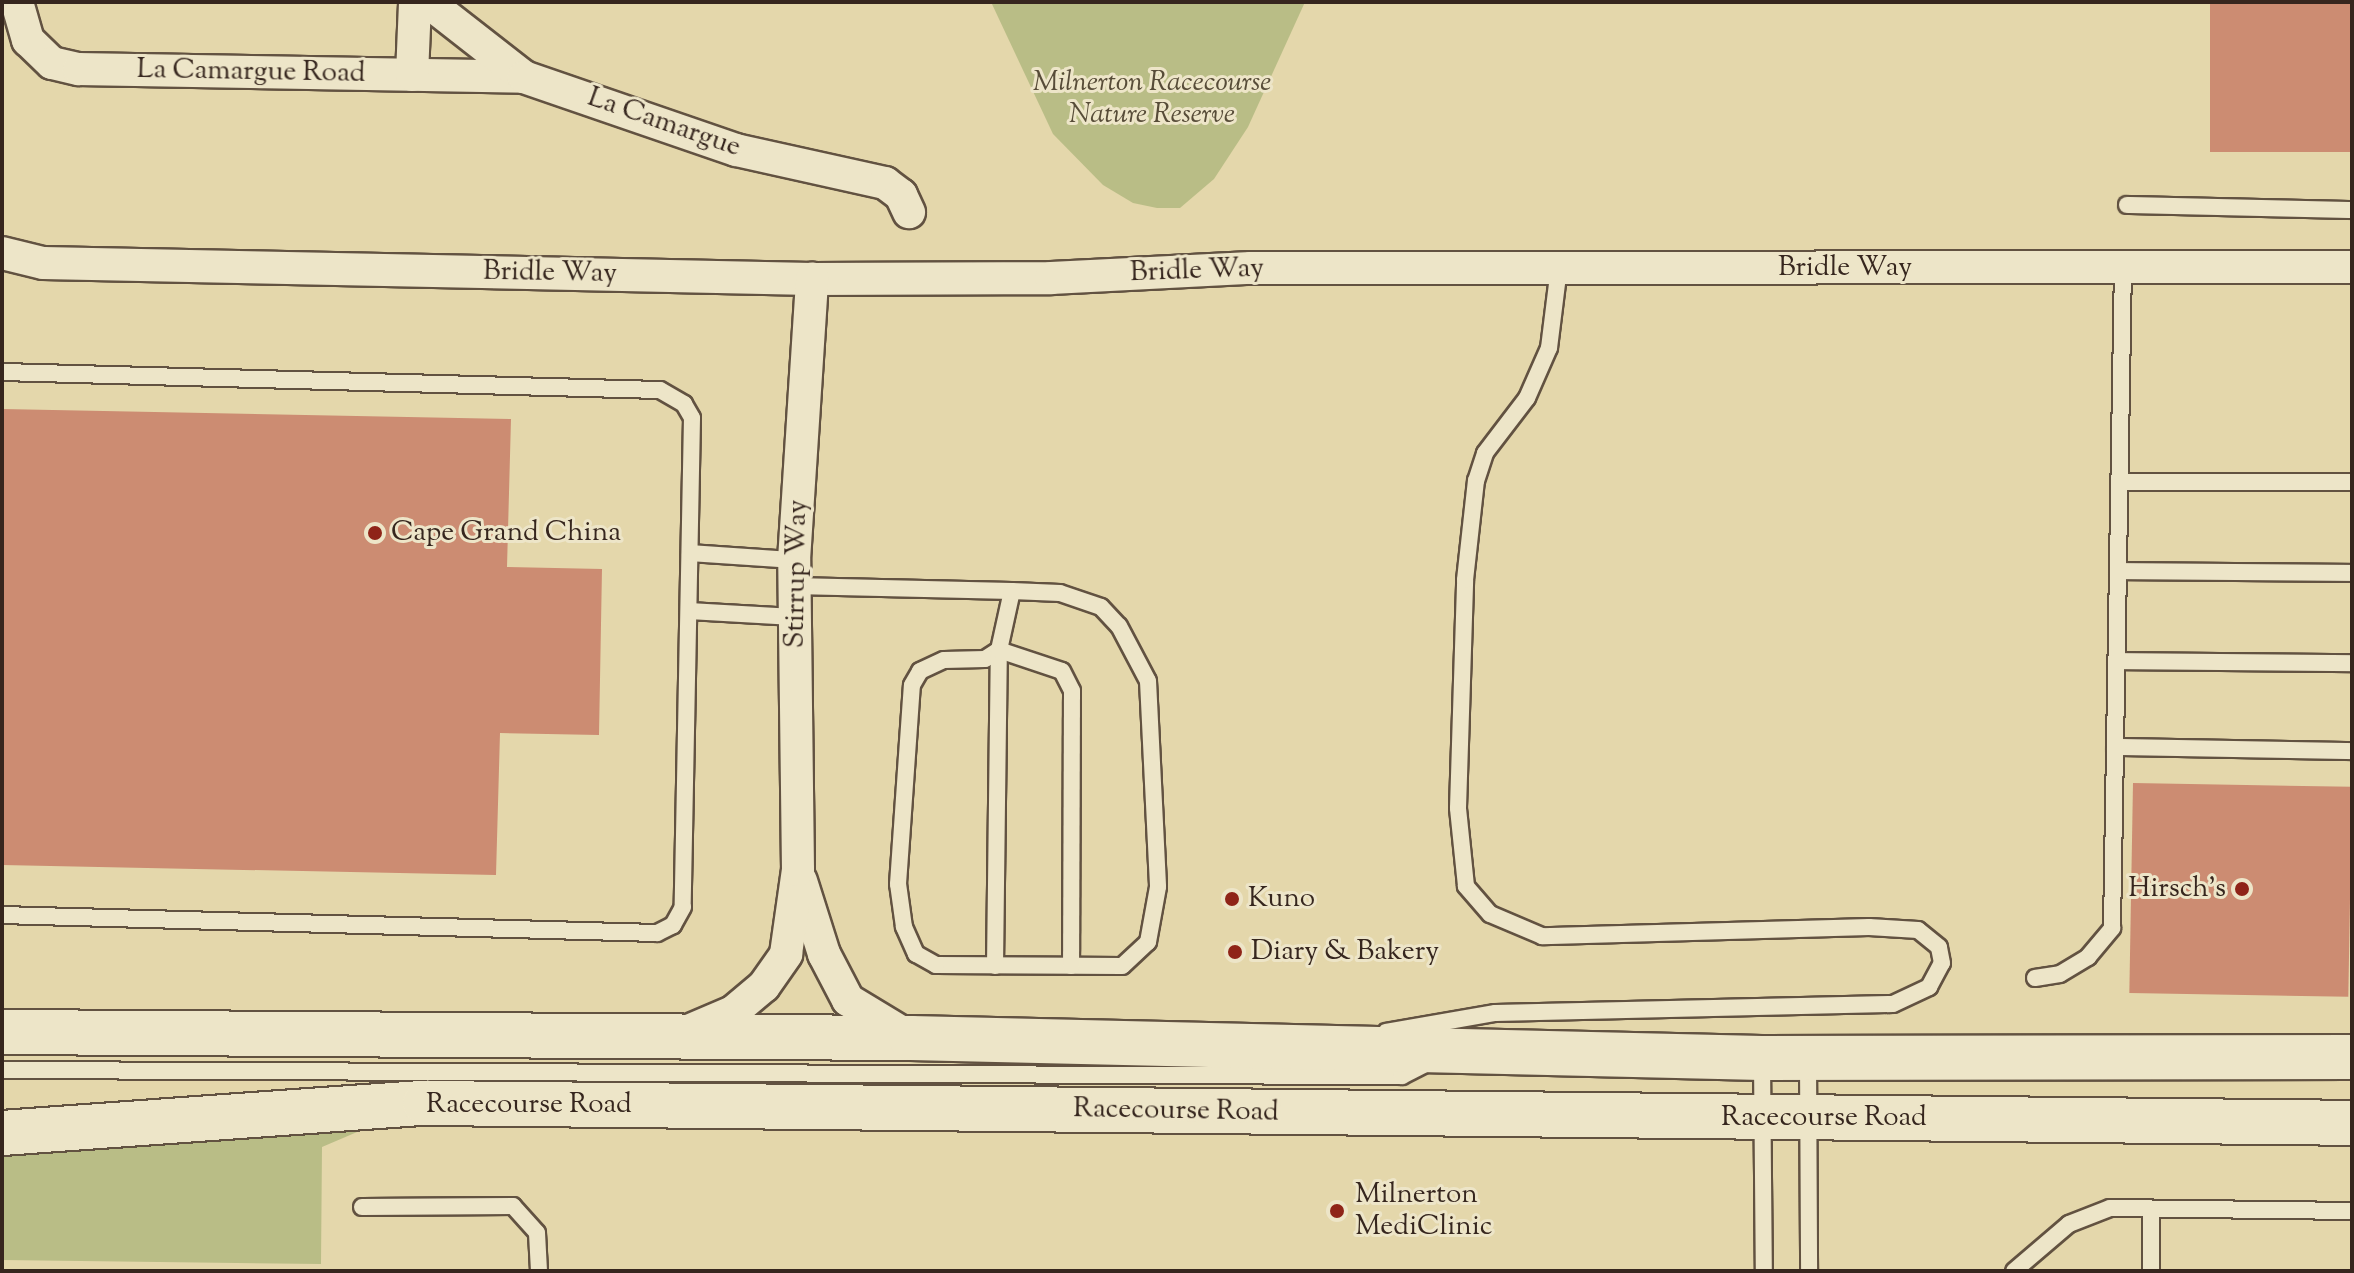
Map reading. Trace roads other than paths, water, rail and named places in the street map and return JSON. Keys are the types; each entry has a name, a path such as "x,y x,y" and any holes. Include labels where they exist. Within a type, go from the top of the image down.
{"main road":[{"path":"2,1032 680,1034 1438,1048 1762,1058 2352,1057"},
{"name":"Racecourse Road","path":"2,1133 425,1103 2352,1123"}],"street":[{"name":"La Camargue Road","path":"17,2 28,40 52,63 79,69 524,77"},
{"path":"412,75 415,2"},
{"name":"La Camargue","path":"428,2 524,77 736,150 885,183 909,212"},
{"name":"Bridle Way","path":"2,253 43,263"},
{"name":"Bridle Way","path":"2,271 43,263 812,279 1559,268 2352,267"},
{"name":"Stirrup Way","path":"680,1034 733,1012 764,986 786,954 798,870 794,588 812,279"},
{"name":"Stirrup Way","path":"798,870 824,954 848,1000 876,1022 911,1038"}],"lane":[{"path":"2127,205 2352,210"},
{"path":"2035,978 2060,974 2088,957 2112,928 2123,267"},
{"path":"1320,1046 1495,1013 1893,1004 1929,987 1942,963 1932,937 1869,927 1542,936 1490,914 1466,886 1458,808 1465,580 1476,481 1485,453 1539,373 1554,326 1559,268"},
{"path":"2,372 660,390 684,404 692,418 683,907 673,925 657,933 2,915"},
{"path":"2120,482 2352,482"},
{"path":"690,553 794,588"},
{"path":"2118,571 2352,573"},
{"path":"689,611 794,588 1060,593 1101,607 1134,647 1148,681 1158,887 1148,942 1122,966 936,965 916,954 898,884 912,685 920,671 944,660 985,659 999,650"},
{"path":"995,966 999,650 1012,591"},
{"path":"999,650 1062,671 1072,691 1071,966"},
{"path":"2116,661 2352,663"},
{"path":"2115,747 2352,751"},
{"path":"2,1070 1402,1076 1420,1070 1438,1048"},
{"path":"1762,1058 1764,1271"},
{"path":"1808,1058 1809,1271"},
{"path":"362,1207 513,1206 537,1233 539,1271"},
{"path":"2151,1209 2151,1271"},
{"path":"2014,1271 2090,1214 2151,1209 2352,1211"}],"place":[{"name":"Cape Grand China","path":"375,533"},
{"name":"Hirsch's","path":"2242,889"},
{"name":"Kuno","path":"1232,899"},
{"name":"Diary & Bakery","path":"1235,952"},
{"name":"Milnerton MediClinic","path":"1337,1211"}],"park label":[{"name":"Milnerton Racecourse Nature Reserve","path":"1152,99"}]}
